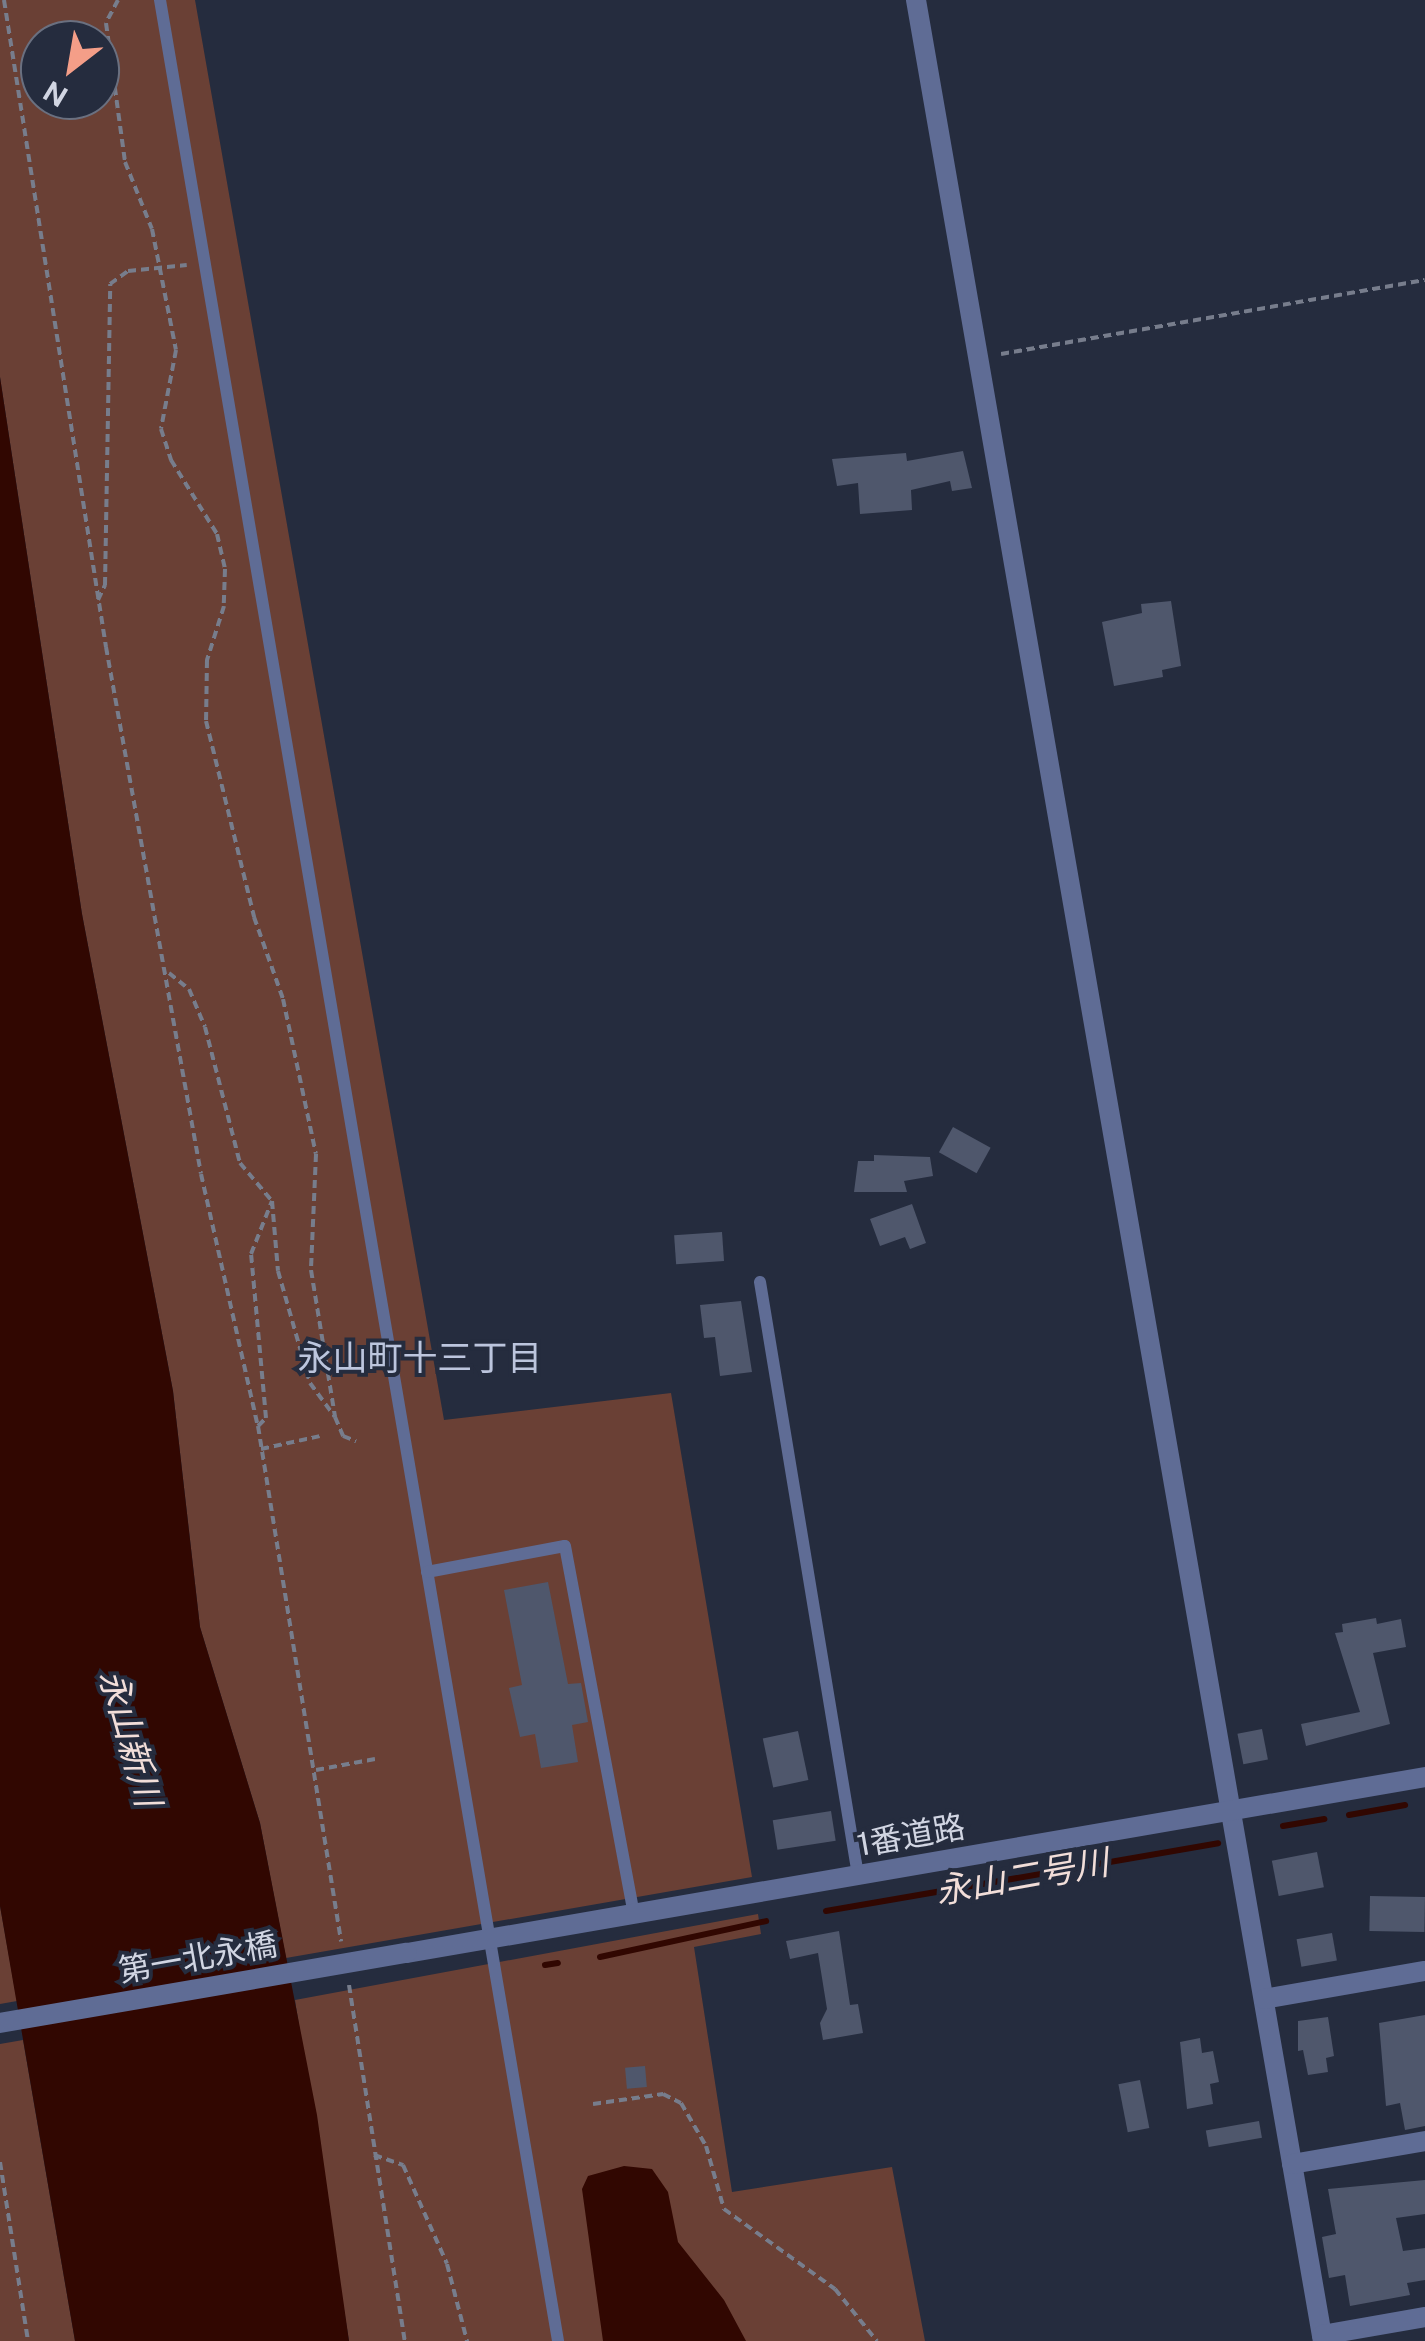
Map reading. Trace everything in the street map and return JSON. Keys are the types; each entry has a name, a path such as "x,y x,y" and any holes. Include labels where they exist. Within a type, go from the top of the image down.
{"street":[{"path":"916,0 1323,2338 1425,2317"},
{"name":"1番道路","path":"407,1953 1425,1777"},
{"name":"第一北永橋","path":"0,2022 407,1953"},
{"path":"1264,1999 1425,1971"},
{"path":"1292,2164 1425,2141"}],"lane":[{"path":"160,0 558,2341"},
{"path":"760,1282 858,1876"},
{"path":"427,1572 565,1546 634,1913"}],"path":[{"path":"4,0 98,600 170,973 201,1174 258,1426 344,1958"},
{"path":"118,0 106,23 125,162 160,268 176,350 160,430 171,460 217,534 225,569 224,606 206,660 206,721 254,917 284,999 316,1154 311,1270 335,1418"},
{"path":"98,600 105,585 108,293 128,271 204,264"},
{"path":"976,358 1425,280"},
{"path":"170,973 189,989 205,1027 240,1163 272,1201 278,1271 310,1384 343,1436 356,1440"},
{"path":"258,1426 266,1418 252,1254 272,1201"},
{"path":"260,1449 320,1436"},
{"path":"315,1770 375,1759"},
{"path":"347,1977 405,2341"},
{"path":"593,2104 663,2094 681,2103 706,2146 724,2209 835,2289 877,2341"},
{"path":"374,2155 403,2165 447,2264 467,2341"},
{"path":"0,2162 28,2341"}],"shaded area":[{"path":"0,0 195,0 444,1420 671,1393 752,1877 286,1958 260,1823 200,1627 173,1391 82,914 0,377"},
{"path":"0,1906 17,2001 0,2004"},
{"path":"758,1914 761,1934 694,1947 732,2192 892,2167 925,2341 349,2341 295,2000"},
{"path":"23,2040 75,2341 0,2341 0,2044"}],"water":[{"name":"永山新川","path":"0,377 82,914 173,1391 200,1627 260,1823 317,2115 349,2341 75,2341 0,1906"},
{"path":"624,2166 652,2169 668,2192 678,2242 724,2300 746,2341 603,2341 582,2189 588,2176"}],"building":[{"path":"963,451 972,488 952,491 950,481 911,490 912,510 860,514 858,483 837,486 832,459 906,453 907,461"},
{"path":"1171,601 1181,666 1162,670 1163,677 1114,686 1102,622 1142,613 1141,604"},
{"path":"953,1127 991,1148 977,1173 939,1152"},
{"path":"874,1155 930,1157 933,1176 904,1181 907,1192 854,1192 858,1161 874,1161"},
{"path":"912,1204 926,1243 910,1249 905,1237 880,1246 870,1219"},
{"path":"722,1232 724,1261 676,1264 674,1235"},
{"path":"741,1301 752,1372 720,1376 715,1337 704,1338 700,1305"},
{"path":"548,1582 568,1684 581,1683 588,1722 572,1725 578,1762 541,1768 535,1734 520,1737 509,1688 522,1685 504,1590"},
{"path":"1376,1618 1377,1624 1401,1619 1406,1647 1373,1653 1390,1724 1306,1746 1301,1724 1360,1712 1335,1633 1343,1632 1342,1624"},
{"path":"1262,1729 1268,1759 1243,1764 1237,1734"},
{"path":"798,1731 808,1780 773,1787 763,1738"},
{"path":"831,1811 836,1841 777,1850 773,1820"},
{"path":"1317,1852 1324,1887 1279,1896 1272,1861"},
{"path":"1370,1896 1425,1897 1424,1932 1369,1931"},
{"path":"839,1931 850,2005 858,2004 863,2033 823,2040 820,2023 827,2009 818,1953 790,1959 786,1941"},
{"path":"1332,1933 1337,1961 1301,1967 1297,1939"},
{"path":"1425,2015 1425,2126 1405,2130 1400,2103 1386,2106 1379,2023"},
{"path":"1328,2017 1334,2056 1326,2058 1328,2072 1308,2075 1303,2050 1298,2051 1298,2021"},
{"path":"1200,2038 1202,2053 1213,2051 1219,2082 1210,2084 1213,2104 1187,2109 1180,2042"},
{"path":"645,2066 647,2087 627,2089 625,2068"},
{"path":"1140,2080 1149,2128 1128,2132 1118,2084"},
{"path":"1259,2121 1262,2138 1209,2147 1206,2130"},
{"path":"1425,2180 1425,2214 1396,2218 1403,2251 1425,2248 1425,2280 1407,2283 1410,2295 1350,2306 1345,2275 1329,2278 1322,2237 1336,2234 1328,2189"}],"waterway":[{"name":"永山二号川","path":"1349,1815 1405,1805"},
{"name":"永山二号川","path":"1283,1826 1324,1819"},
{"name":"永山二号川","path":"826,1911 1218,1843"},
{"name":"永山二号川","path":"600,1957 766,1921"},
{"name":"永山二号川","path":"545,1965 558,1963"}],"district":[{"name":"永山町十三丁目","path":"420,1358"}]}
